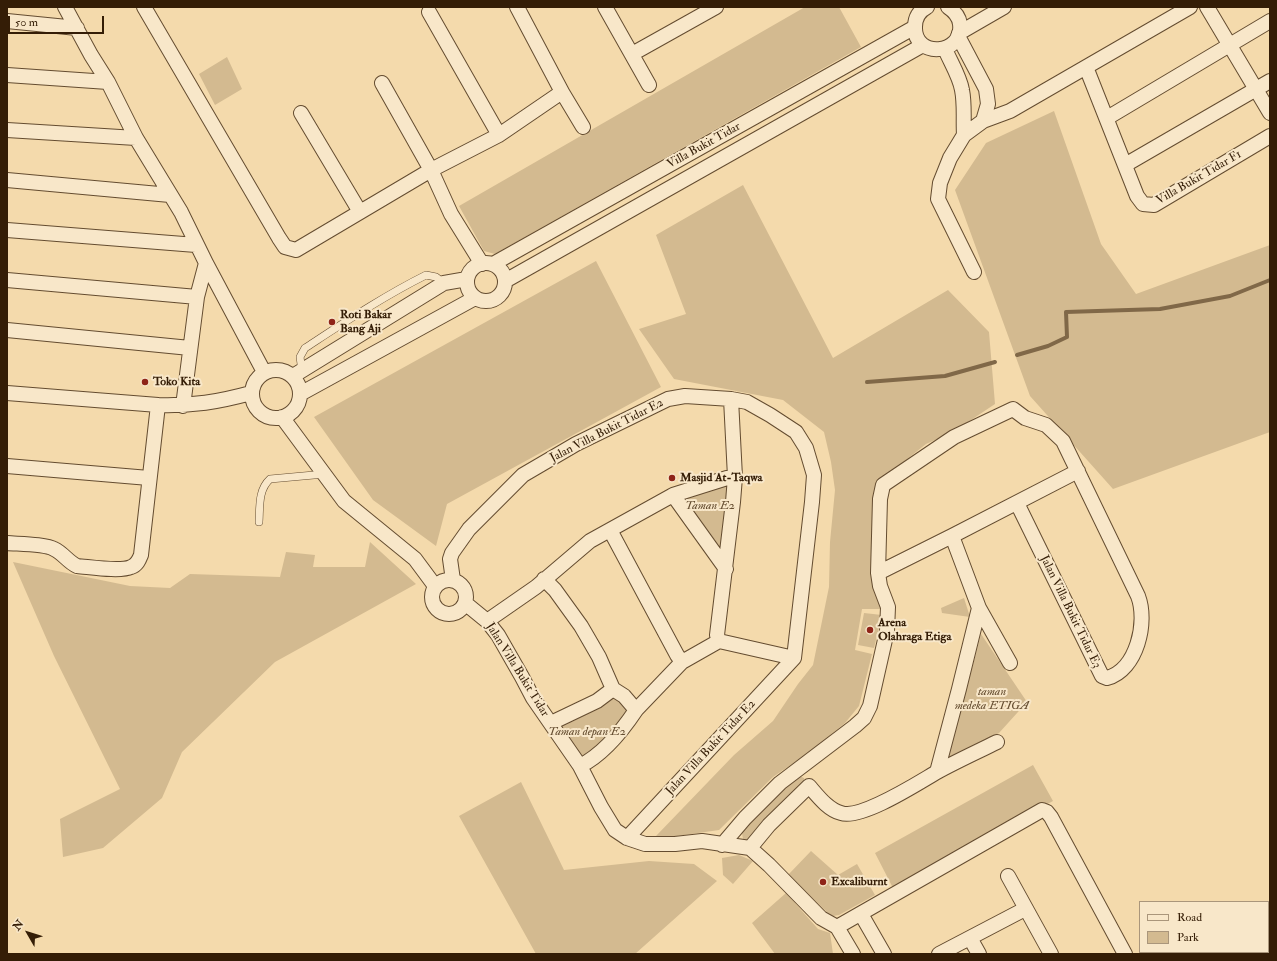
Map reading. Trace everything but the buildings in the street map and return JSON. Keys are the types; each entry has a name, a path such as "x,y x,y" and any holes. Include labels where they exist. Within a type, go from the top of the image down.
{"street":[{"path":"65,7 108,82 136,138 181,212 196,245 264,372"},
{"path":"144,7 278,238 285,247 296,250 431,170 499,135 562,92"},
{"path":"517,7 562,92 583,127"},
{"path":"605,7 649,85"},
{"path":"632,54 716,7"},
{"path":"949,7 957,16 960,23 959,35 986,89 988,104 983,121"},
{"path":"922,8 917,18 915,27 916,36 923,45 934,50 944,49 952,44 959,35 1004,7"},
{"path":"974,272 938,199 940,183 950,158 964,135 983,121 1010,111 1190,7"},
{"path":"1207,7 1270,113"},
{"path":"429,12 499,135"},
{"path":"7,21 77,28"},
{"path":"1107,118 1270,21"},
{"name":"Villa Bukit Tidar","path":"487,264 915,27"},
{"name":"Villa Bukit Tidar","path":"505,281 923,45"},
{"path":"944,49 962,88 964,101 964,135"},
{"name":"Villa Bukit Tidar F1","path":"1086,67 1137,196 1143,204 1154,205 1270,136"},
{"path":"7,75 108,82"},
{"path":"1125,165 1270,81"},
{"path":"382,83 431,170 451,214 487,264 501,270 505,281 505,287 498,297 486,302 475,298 468,289 467,278 472,269 487,264"},
{"path":"301,113 360,212"},
{"path":"963,120 983,121"},
{"path":"7,130 136,138"},
{"path":"7,180 170,195"},
{"path":"7,230 196,245"},
{"path":"183,406 197,297 206,262"},
{"path":"298,374 300,394 298,403 294,410 282,417 270,417 260,412 253,403 251,393 255,381 264,372 278,369 298,374 444,283 467,278"},
{"path":"7,280 197,297"},
{"path":"300,394 475,298"},
{"path":"7,330 190,348"},
{"path":"7,393 183,406 222,401 251,393"},
{"name":"Jalan Villa Bukit Tidar E2","path":"453,580 450,559 452,553 469,528 523,475 576,444 668,400 685,396 731,399 747,402 770,414 796,432 806,448 814,475 794,658 627,838"},
{"path":"719,641 718,635 734,502 735,477 731,399"},
{"path":"7,543 52,547 72,564 77,566 117,569 131,568 138,562 141,555 158,405"},
{"name":"Jalan Villa Bukit Tidar E3","path":"722,845 745,818 780,783 855,726 864,718 870,706 887,631 888,615 888,607 880,586 878,573 880,499 883,485 954,437 1013,409 1025,418 1046,425 1063,441 1142,606 1142,616 1136,649 1128,664 1114,677 1107,678 1102,676 1017,503"},
{"path":"282,417 344,501 419,563 431,592 432,601 437,610 447,614 458,612 465,603 465,592 463,586 453,580 443,581 431,592"},
{"path":"7,466 149,478"},
{"path":"878,573 1078,471"},
{"path":"487,621 526,595 590,541 673,495 727,478 735,477"},
{"path":"673,495 726,569"},
{"path":"610,530 682,662"},
{"path":"952,536 979,608 1010,663"},
{"path":"544,579 555,590 581,626 599,657 612,688 624,696 636,710"},
{"name":"Jalan Villa Bukit Tidar","path":"465,603 487,621 498,635 533,698 580,766 601,807 616,830 627,838 645,844 675,844 702,841 750,848"},
{"path":"937,772 960,689 979,608"},
{"path":"580,766 592,760 600,753 617,735 636,710 682,662 719,641 794,658"},
{"path":"551,723 597,701 612,688"},
{"path":"805,764 808,786 827,805 840,813 850,815 865,810 902,793 937,772 997,742"},
{"path":"808,786 769,825 750,848 769,865 821,918 837,927 853,954"},
{"path":"837,927 1042,810 1047,812 1051,817 1125,954"},
{"path":"1008,876 1051,954"},
{"path":"939,954 1025,909"},
{"path":"861,914 884,954"},
{"path":"970,938 979,954"}],"lane":[{"path":"298,374 300,357 305,348 373,303 426,275 436,277 444,283"},
{"path":"259,522 260,496 263,486 270,479 325,474"}],"green space":[{"path":"805,7 839,7 861,47 495,254 484,251 459,206"},
{"path":"227,57 242,89 215,105 199,74"},
{"path":"1054,111 1101,244 1136,294 1270,245 1270,432 1113,489 1030,396 955,190 986,143"},
{"path":"743,185 833,358 948,290 989,332 995,404 953,432 926,444 876,484 870,574 881,609 862,609 855,650 872,654 859,706 845,723 811,751 773,777 719,830 677,836 656,836 734,755 773,721 813,665 829,587 830,542 835,490 831,462 824,432 783,400 674,379 639,329 686,314 656,235"},
{"path":"596,261 661,387 447,504 436,546 373,500 314,417"},
{"name":"Taman E2","path":"728,484 722,550 684,497"},
{"path":"370,542 416,584 275,662 182,752 162,798 103,848 63,857 60,819 120,789 54,656 13,562 130,586 170,588 190,574 280,577 286,552 315,555 313,567 365,567"},
{"path":"964,598 970,617 942,613 941,608"},
{"name":"Arena Olahraga Etiga","path":"864,613 882,615 874,648 858,645"},
{"name":"taman medeka ETIGA","path":"981,634 1027,702 999,733 948,759"},
{"name":"Taman depan E2","path":"613,696 629,711 597,748 582,758 561,726"},
{"path":"1033,765 1053,801 893,888 875,853"},
{"path":"797,775 804,778 805,784 748,842 743,839 742,833 749,821"},
{"path":"521,782 564,870 649,861 694,864 717,881 635,954 536,954 459,816"},
{"path":"811,851 838,875 857,864 875,895 839,915 833,916 828,913 788,875"},
{"path":"739,855 753,861 733,884 723,875 722,858"},
{"path":"786,893 818,929 830,933 833,954 775,954 752,923"}],"waterway":[{"path":"1017,355 1048,346 1067,337 1066,312 1160,309 1230,296 1270,280"},
{"path":"867,382 945,376 995,362"}],"place":[{"name":"Roti Bakar Bang Aji","path":"332,322"},
{"name":"Toko Kita","path":"145,382"},
{"name":"Masjid At-Taqwa","path":"672,478"},
{"name":"Arena Olahraga Etiga","path":"870,630"},
{"name":"Excaliburnt","path":"823,882"}]}
